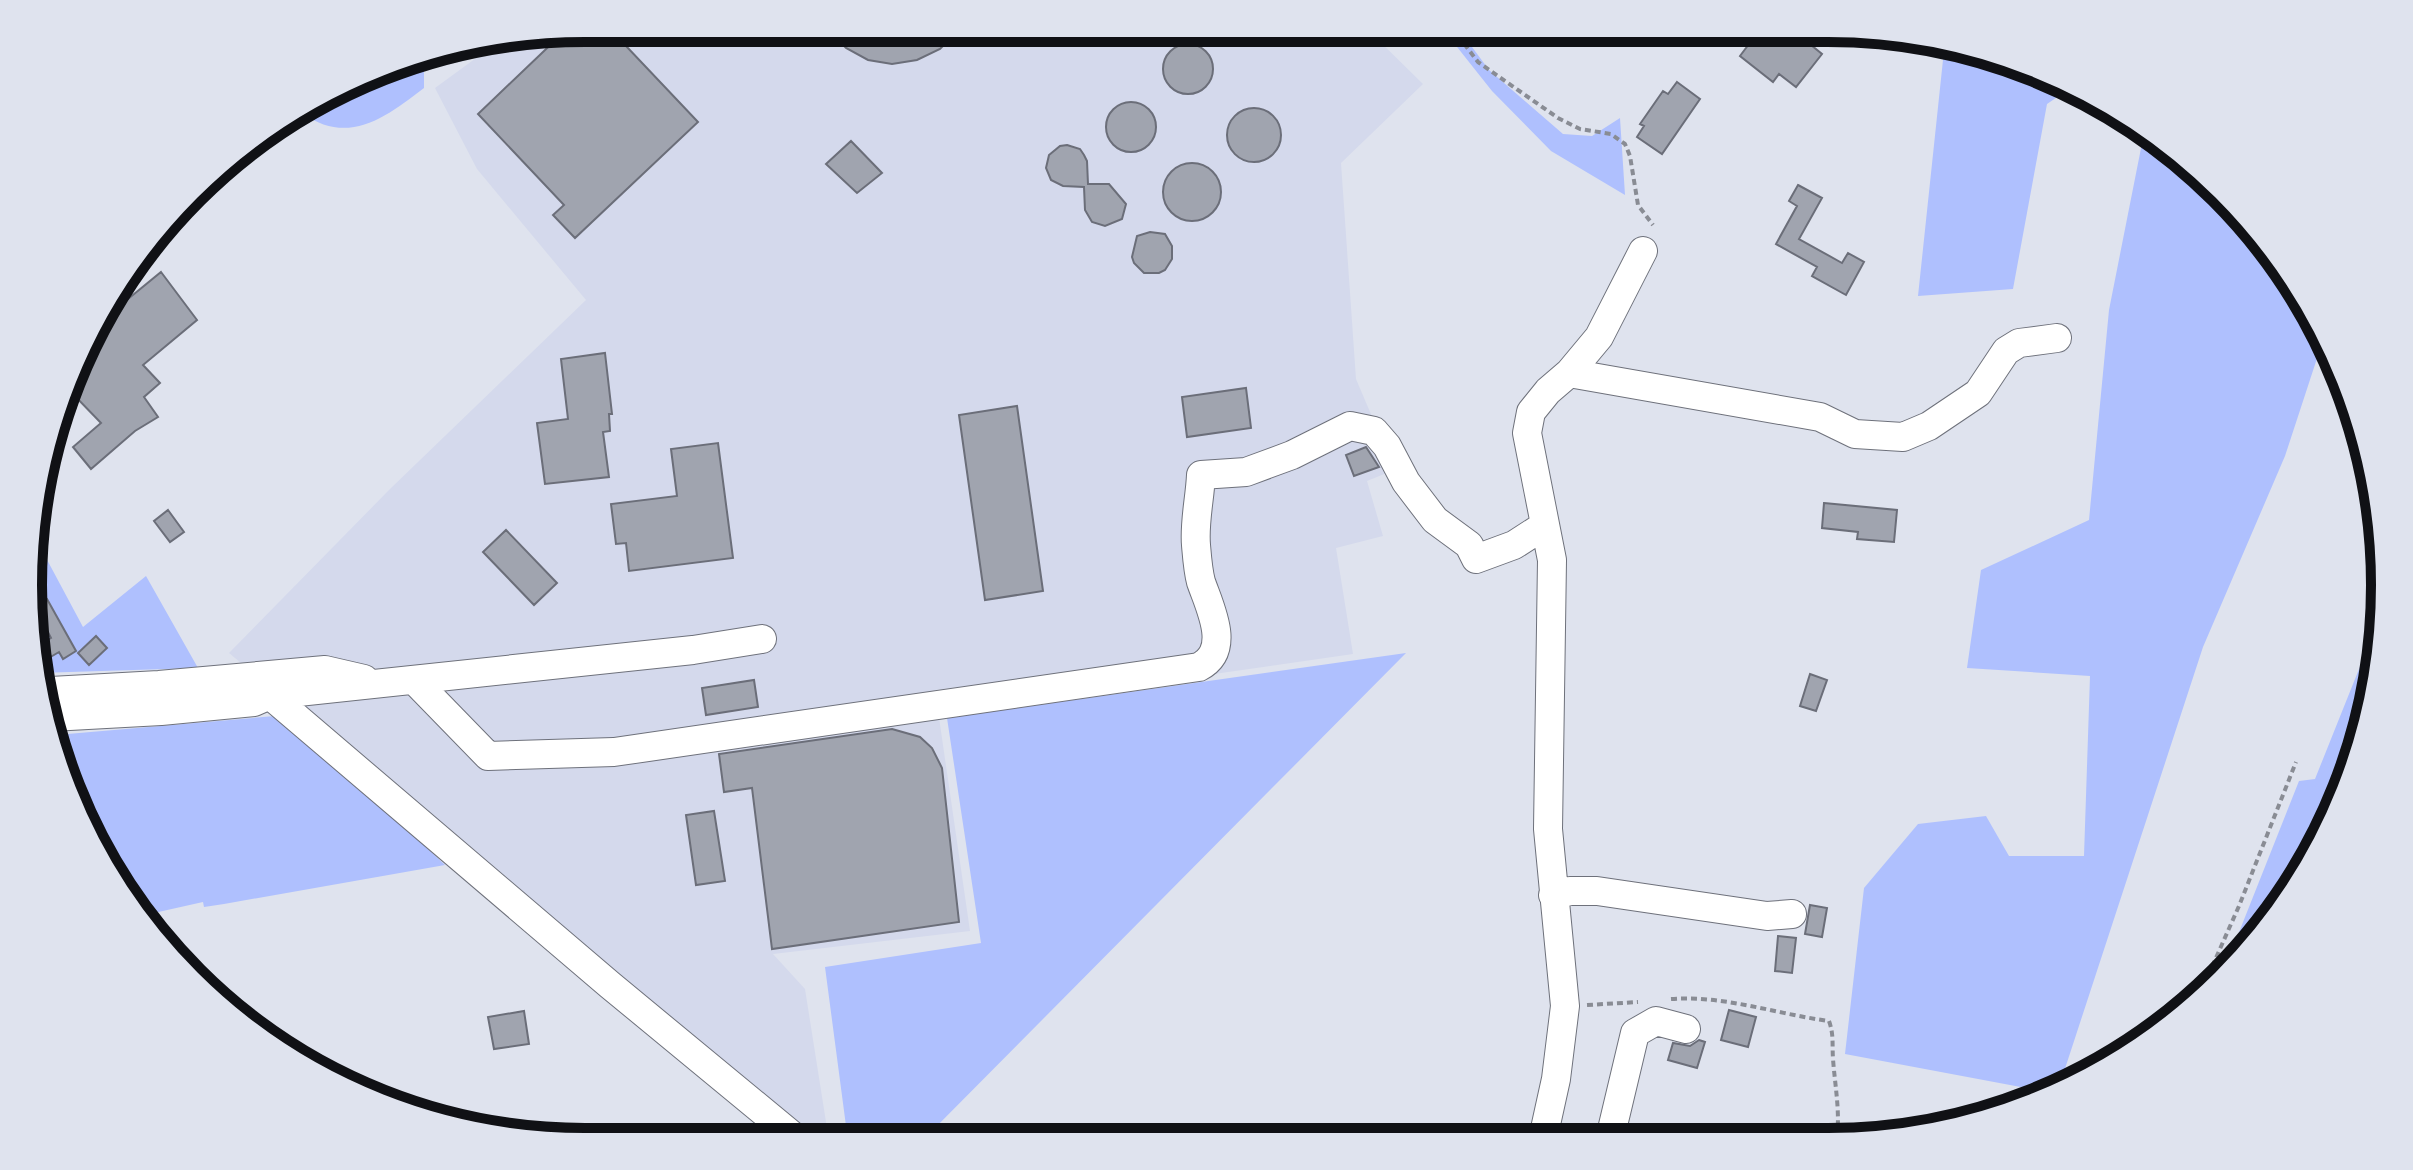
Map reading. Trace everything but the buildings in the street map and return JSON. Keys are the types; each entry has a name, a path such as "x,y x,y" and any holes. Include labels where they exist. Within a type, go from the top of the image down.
{"street":[{"path":"1545,1128 1556,1079 1565,1006 1548,829 1552,574 1527,433 1531,412 1599,337 1643,251"},
{"path":"1569,373 1820,417 1855,434 1903,437 1929,426 1978,393 2006,351 2019,343 2057,338"},
{"path":"415,681 488,756 614,752 1199,667 1209,662 1216,649 1217,635 1200,579 1195,541 1201,475 1246,472 1292,455 1350,426 1374,431 1387,446 1406,482 1435,520 1469,545 1476,559 1514,545 1545,525"},
{"path":"59,717 254,702 270,695 693,650 762,639"},
{"path":"52,691 325,670 383,684"},
{"path":"270,695 610,985 783,1128"},
{"path":"1553,895 1570,891 1597,891 1767,916 1792,914"},
{"path":"1612,1128 1635,1033 1656,1021 1686,1029"}],"path":[{"path":"1463,42 1478,62 1558,118 1580,129 1611,134 1625,144 1638,205 1653,225"},
{"path":"2210,970 2296,762"},
{"path":"1666,1000 1721,1000 1775,1013 1829,1021 1835,1036 1833,1056 1840,1113 1838,1128"},
{"path":"1565,1006 1640,1002"}],"shaded area":[{"path":"585,42 1380,42 1423,84 1341,163 1356,379 1373,419 1404,466 1367,481 1383,536 1336,548 1353,654 1200,676 1198,657 935,690 970,931 773,954 805,989 827,1128 800,1128 229,653 390,489 586,300 477,169 435,88 486,51"},
{"path":"1453,42 1468,42 1489,70 1563,134 1592,136 1620,118 1625,195 1551,151 1492,91"},
{"path":"1944,54 2003,71 2061,95 2047,104 2013,289 1918,296"},
{"path":"424,67 424,88 380,118 351,128 319,123 309,117 377,83"},
{"path":"2142,142 2212,201 2259,254 2319,353 2285,456 2203,647 2063,1074 2031,1089 1845,1054 1864,888 1918,824 1986,816 2009,856 2084,856 2090,676 1967,668 1981,570 2089,520 2109,310"},
{"path":"43,552 83,627 146,576 198,668 49,673 43,621"},
{"path":"2367,650 2361,691 2330,793 2279,887 2234,945 2299,781 2315,779"},
{"path":"1406,653 935,1128 846,1128 825,967 981,943 947,718"},
{"path":"287,715 445,865 224,904 204,907 203,902 152,913 98,825 83,793 63,734"}]}
